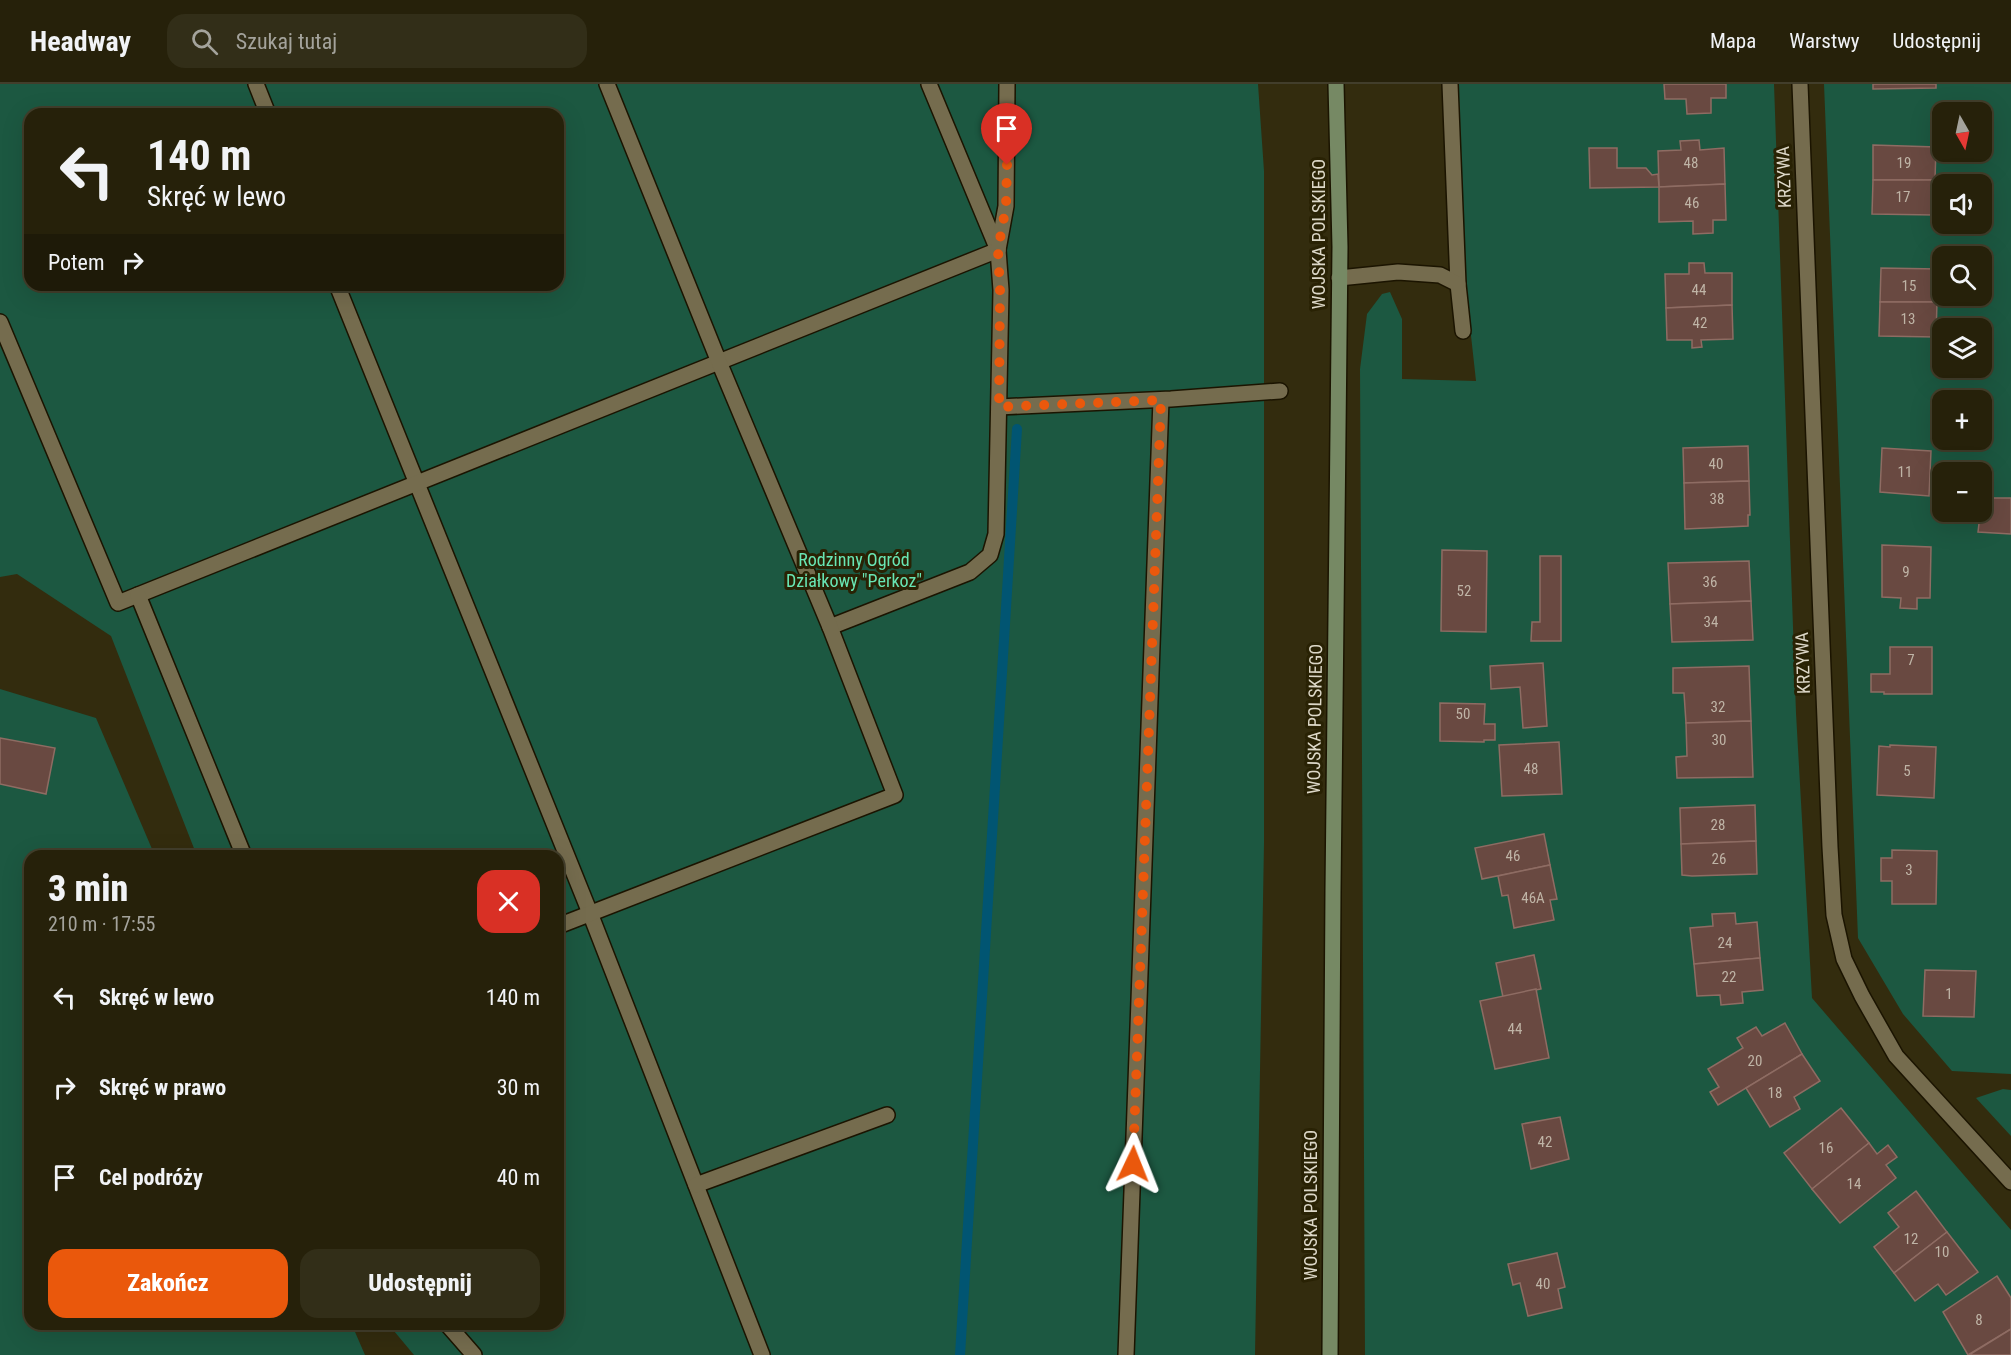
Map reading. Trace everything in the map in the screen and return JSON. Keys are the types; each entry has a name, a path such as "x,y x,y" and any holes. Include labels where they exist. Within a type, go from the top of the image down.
{"street":[{"path":"256,84 266,108"},
{"path":"564,924 895,795 830,627 719,362 607,84"},
{"path":"929,84 998,250"},
{"path":"830,627 970,572 990,555 996,534 1000,290 998,250 1006,206 1008,84"},
{"name":"WOJSKA POLSKIEGO","path":"1330,1355 1339,278 1336,84"},
{"path":"1450,84 1462,332"},
{"name":"KRZYWA","path":"1800,84 1834,915 1844,959 1896,1056 2011,1182"},
{"path":"0,322 118,603 998,250"},
{"path":"1339,278 1398,272 1440,275 1458,284"},
{"path":"339,291 590,913 762,1355"},
{"path":"999,407 1161,400 1280,391"},
{"path":"1126,1355 1161,400"},
{"path":"138,595 242,850"},
{"path":"696,1185 887,1115"},
{"path":"452,1330 474,1355"}],"green space":[{"name":"Rodzinny Ogród Działkowy \"Perkoz\"","path":"0,84 1258,84 1264,171 1264,843 1255,1355 414,1355 393,1330 564,1330 564,850 195,850 111,636 17,574 0,577"},
{"path":"1453,84 1774,84 1796,713 1812,998 2011,1230 2011,1355 1365,1355 1360,369 1367,314 1382,294 1390,292 1402,319 1402,379 1476,381 1462,254"},
{"path":"1824,84 2011,84 2011,1074 1952,1071 1903,1014 1858,938"},
{"path":"0,689 96,718 152,850 24,850 24,1330 354,1330 365,1355 0,1355"},
{"path":"2003,1089 2011,1090 2011,1136 1976,1098"}],"building":[{"path":"1664,84 1726,84 1726,98 1711,98 1711,113 1687,114 1686,99 1665,99"},
{"path":"1873,84 1936,84 1936,88 1873,89"},
{"path":"1699,140 1700,150 1724,148 1725,184 1659,187 1658,151 1681,150 1680,141"},
{"path":"1873,145 1932,147 1932,162 1936,162 1935,174 1932,174 1932,180 1873,180"},
{"path":"1589,148 1617,148 1617,168 1646,168 1652,175 1658,174 1659,187 1590,188"},
{"path":"1873,180 1932,180 1932,215 1872,214"},
{"path":"1725,184 1726,220 1713,220 1713,233 1693,234 1693,221 1659,222 1659,187"},
{"path":"1689,263 1704,263 1705,273 1732,273 1732,305 1666,308 1665,274 1689,274"},
{"path":"1881,268 1932,269 1932,302 1880,302"},
{"path":"1880,302 1932,302 1932,306 1937,306 1937,318 1932,318 1932,337 1879,336"},
{"path":"1732,305 1733,339 1701,340 1702,347 1692,348 1692,340 1667,340 1666,308"},
{"path":"1748,446 1749,481 1684,483 1683,448"},
{"path":"1882,448 1931,451 1929,496 1880,492"},
{"path":"1749,481 1748,526 1685,529 1684,483"},
{"path":"1992,498 2011,498 2011,534 1978,532 1979,522 1992,522"},
{"path":"1882,545 1931,547 1930,598 1917,598 1917,609 1900,608 1901,598 1882,597"},
{"path":"1442,550 1487,551 1486,632 1441,631"},
{"path":"1540,556 1561,556 1561,641 1531,641 1532,622 1540,622"},
{"path":"1749,561 1751,601 1670,604 1668,563"},
{"path":"1751,601 1753,640 1672,642 1670,604"},
{"path":"1890,647 1932,647 1932,694 1871,692 1871,674 1890,674"},
{"path":"1543,663 1547,726 1523,728 1520,687 1491,689 1490,666"},
{"path":"1749,666 1751,721 1686,723 1684,693 1673,693 1673,668"},
{"path":"1440,703 1485,704 1484,724 1495,724 1495,740 1440,741"},
{"path":"1751,721 1753,777 1677,778 1676,757 1687,756 1686,723"},
{"path":"0,738 55,748 46,794 0,784"},
{"path":"1559,742 1562,794 1502,796 1499,745"},
{"path":"1890,745 1936,747 1934,798 1877,795 1879,746 1890,747"},
{"path":"1755,805 1756,841 1681,844 1680,808"},
{"path":"1544,834 1550,865 1482,879 1475,848"},
{"path":"1756,841 1757,874 1682,875 1681,844"},
{"path":"1892,850 1937,851 1936,904 1892,904 1892,881 1881,881 1881,858 1892,858"},
{"path":"1550,865 1557,899 1550,900 1554,920 1514,928 1508,895 1502,896 1498,876"},
{"path":"1735,913 1736,924 1757,922 1760,958 1694,964 1690,928 1713,926 1712,914"},
{"path":"1534,955 1541,989 1503,997 1496,963"},
{"path":"1760,958 1763,990 1742,992 1743,1003 1721,1005 1720,995 1697,996 1694,964"},
{"path":"1925,970 1976,971 1974,1017 1923,1016"},
{"path":"1536,989 1549,1058 1495,1069 1480,1001"},
{"path":"1785,1023 1802,1054 1718,1105 1710,1092 1719,1087 1708,1069 1743,1048 1737,1038 1756,1027 1762,1036"},
{"path":"1802,1054 1820,1081 1794,1097 1800,1109 1770,1127 1746,1088"},
{"path":"1841,1108 1869,1143 1812,1189 1784,1153"},
{"path":"1560,1117 1569,1159 1531,1169 1522,1124"},
{"path":"1869,1143 1877,1154 1888,1145 1897,1157 1886,1165 1896,1178 1840,1223 1812,1189"},
{"path":"1916,1191 1947,1232 1894,1273 1874,1247 1899,1227 1888,1213"},
{"path":"1947,1232 1978,1272 1946,1295 1938,1284 1915,1301 1894,1273"},
{"path":"1557,1253 1565,1287 1558,1289 1562,1308 1528,1316 1520,1283 1513,1285 1508,1264"},
{"path":"1997,1276 2011,1298 2011,1329 1968,1355 1943,1312"},
{"path":"2011,1329 2011,1355 1969,1355"}],"waterway":[{"path":"960,1355 1017,429"}],"route":[{"path":"1007,165 1006,206 998,250 999,407 1161,400 1133,1164"}]}
